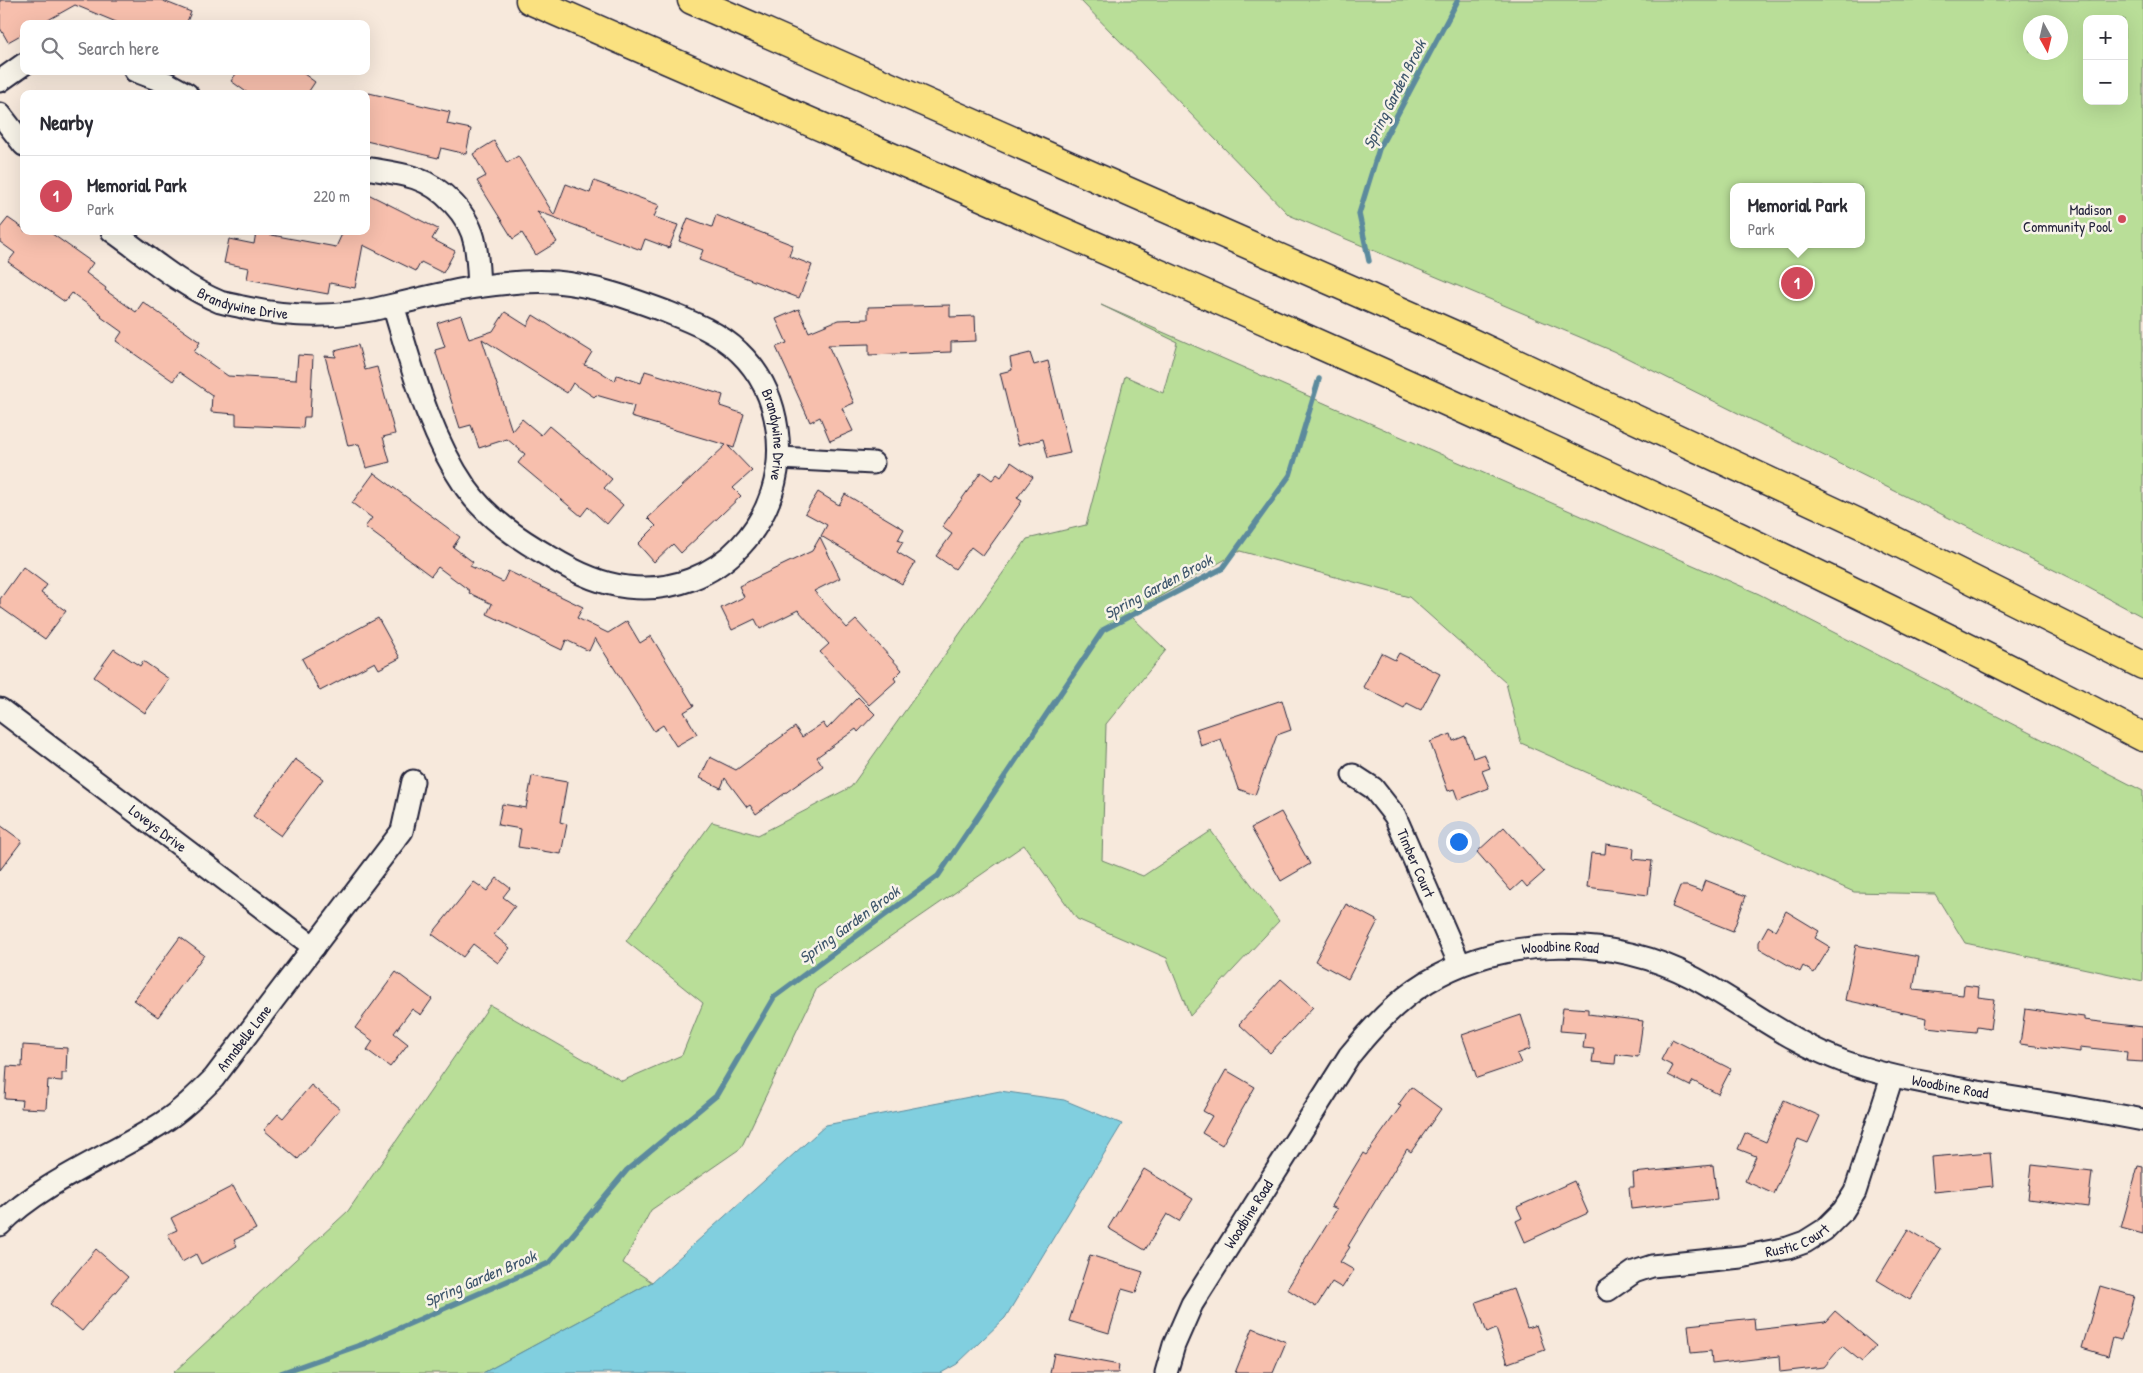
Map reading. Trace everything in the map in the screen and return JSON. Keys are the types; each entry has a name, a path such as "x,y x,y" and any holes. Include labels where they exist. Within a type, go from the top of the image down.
{"highway":[{"path":"530,0 1430,394 1837,584 2053,690 2143,737"},
{"path":"692,0 1503,357 1867,527 2143,665"}],"street":[{"path":"0,81 20,67"},
{"path":"146,75 180,90"},
{"path":"0,114 20,140"},
{"path":"370,169 414,177 440,191 456,207 469,226 475,243 479,286"},
{"name":"Brandywine Drive","path":"118,235 193,288 221,302 261,311 297,315 337,314 479,286 523,281 559,282 594,289 638,301 684,319 721,337 738,351 754,368 765,387 774,412 780,458 776,482 762,517 747,539 728,558 706,573 681,583 658,588 627,587 600,582 567,567 524,542 488,514 468,490 449,459 423,404 393,304"},
{"path":"780,458 873,463"},
{"name":"Loveys Drive","path":"0,709 314,948"},
{"name":"Timber Court","path":"1353,774 1373,788 1395,816 1460,965"},
{"name":"Annabelle Lane","path":"0,1226 40,1193 163,1122 192,1100 214,1078 402,831 413,781"},
{"name":"Woodbine Road","path":"1166,1373 1174,1345 1192,1304 1349,1056 1372,1028 1398,1003 1427,982 1460,965 1516,950 1557,946 1589,947 1625,953 1659,963 1693,977 1798,1039 1843,1061 1892,1077 2143,1120"},
{"name":"Rustic Court","path":"1608,1290 1634,1272 1652,1266 1741,1257 1788,1248 1805,1242 1824,1230 1843,1211 1855,1192 1892,1077"}],"green space":[{"path":"1080,0 2143,0 2143,617 2076,581 1613,351 1289,215"},
{"path":"1101,305 1759,594 2143,791 2143,981 1965,943 1935,894 1854,892 1521,743 1506,683 1409,597 1240,551 1129,614 1166,650 1106,724 1102,860 1143,876 1211,831 1279,921 1190,1016 1167,958 1077,919 1024,845 817,988 741,1148 651,1210 623,1263 652,1282 483,1373 173,1373 348,1211 490,1005 622,1081 682,1055 703,1003 626,941 712,822 758,835 851,787 1027,539 1086,525 1125,376 1163,393 1177,342"}],"water":[{"path":"1000,1091 1064,1100 1122,1124 1005,1318 957,1364 941,1373 483,1373 652,1282 826,1125"}],"building":[{"path":"0,0 161,0 191,12 188,20 111,20 75,5 48,20 20,20 20,35 8,42 0,28"},
{"path":"235,75 305,75 315,82 310,90 243,90 231,81"},
{"path":"370,93 450,112 447,124 471,129 466,154 441,148 438,158 370,142"},
{"path":"494,141 507,163 518,156 554,215 566,184 590,193 594,181 659,205 654,217 678,225 669,248 645,239 641,250 537,211 557,242 536,255 522,233 513,239 477,181 486,176 473,154"},
{"path":"370,195 438,229 432,239 455,251 443,273 421,262 416,271 363,245 355,288 330,283 328,294 247,279 249,268 224,263 229,239 254,244 256,235 272,235 336,247 342,235 370,235"},
{"path":"716,215 793,245 789,256 812,265 799,298 699,260 703,250 679,241 688,218 712,227"},
{"path":"8,218 20,226 20,235 54,235 93,263 86,273 106,288 105,290 136,312 143,302 200,342 194,352 228,376 296,380 298,355 313,356 310,417 304,417 303,428 236,425 236,414 211,412 212,395 179,372 173,381 116,341 122,332 72,293 65,302 8,262 15,253 0,242 0,228"},
{"path":"950,305 950,317 975,316 976,341 951,342 951,352 869,355 869,344 828,345 854,403 842,408 853,431 830,441 820,417 810,422 776,347 787,343 776,319 799,309 809,332 838,320 868,319 868,307"},
{"path":"505,312 527,326 533,315 592,352 584,365 596,369 615,381 617,375 641,383 645,371 723,395 720,406 744,414 734,448 728,446 752,471 733,488 741,496 681,553 673,544 654,562 638,544 656,526 648,518 726,445 631,417 634,406 596,395 594,397 573,383 567,393 482,339 512,431 522,419 541,435 549,426 612,479 604,488 623,505 607,524 588,507 581,516 518,463 525,454 507,439 479,448 471,425 460,428 435,350 445,347 437,323 461,315 469,339 493,331"},
{"path":"358,345 365,370 377,367 395,434 383,437 390,462 366,468 359,444 348,446 325,356 336,357 335,351"},
{"path":"1030,353 1034,365 1048,361 1070,453 1048,458 1043,439 1018,445 1000,373 1012,370 1010,358"},
{"path":"1011,462 1033,477 1017,498 1022,501 983,556 971,547 955,569 936,556 952,534 942,527 981,472 992,480 997,474 1001,477"},
{"path":"374,473 460,537 453,547 473,562 470,566 503,582 508,571 583,607 577,618 608,633 627,621 640,643 651,636 694,706 684,712 697,734 676,746 663,725 654,731 595,638 589,651 566,640 562,650 487,614 492,604 469,593 470,591 438,567 431,576 365,527 372,518 352,503"},
{"path":"818,492 839,505 845,494 904,529 898,540 903,542 897,552 915,563 902,584 821,536 827,525 805,513"},
{"path":"820,537 840,578 814,591 847,628 856,620 902,670 894,678 896,681 869,705 820,652 829,644 798,610 760,629 755,619 732,630 721,608 744,597 739,586 812,551"},
{"path":"23,567 47,585 41,593 66,611 45,639 0,607 0,599"},
{"path":"378,618 400,658 379,669 375,662 320,691 302,659"},
{"path":"114,649 140,666 143,661 169,679 145,713 94,677"},
{"path":"1381,653 1395,660 1399,653 1440,674 1421,710 1407,703 1404,708 1363,687"},
{"path":"858,697 875,714 858,732 856,729 817,757 823,766 756,814 750,805 747,807 725,778 721,788 700,778 710,757 736,770 795,727 802,737 823,723 827,729"},
{"path":"1282,700 1291,730 1277,735 1255,795 1238,789 1221,739 1201,746 1196,729"},
{"path":"1451,734 1453,741 1465,736 1473,758 1484,754 1490,768 1482,771 1489,788 1458,800 1454,789 1448,791 1430,742"},
{"path":"295,759 323,779 281,836 253,816"},
{"path":"532,776 567,782 560,822 567,824 561,854 518,847 521,829 498,825 502,804 526,808"},
{"path":"1281,812 1310,864 1281,881 1251,828"},
{"path":"0,825 22,841 0,870"},
{"path":"1504,827 1544,872 1527,887 1522,881 1511,891 1477,852"},
{"path":"1606,844 1634,848 1633,859 1652,861 1648,895 1587,887 1591,853 1605,854"},
{"path":"497,878 510,888 503,897 515,906 494,935 510,948 498,963 473,944 463,957 432,934 474,882 487,891"},
{"path":"1705,880 1746,896 1733,931 1672,907 1680,886 1687,886 1701,891"},
{"path":"1346,904 1378,921 1348,979 1315,961"},
{"path":"1786,911 1819,931 1815,938 1830,947 1814,973 1803,966 1800,972 1759,948 1759,942 1768,926 1775,930"},
{"path":"180,937 204,955 158,1017 134,1000"},
{"path":"1856,945 1919,957 1913,990 1963,995 1964,985 1979,987 1978,997 1994,999 1990,1029 1977,1027 1976,1032 1926,1027 1927,1018 1845,1000"},
{"path":"396,972 432,999 421,1015 412,1009 394,1033 408,1044 390,1067 367,1050 373,1041 355,1028"},
{"path":"1281,979 1313,1007 1270,1053 1239,1024"},
{"path":"1563,1007 1588,1009 1588,1014 1643,1021 1638,1057 1616,1054 1615,1064 1592,1062 1594,1049 1583,1048 1585,1033 1560,1031"},
{"path":"2025,1009 2084,1017 2084,1020 2143,1027 2143,1062 2126,1061 2127,1052 2080,1047 2080,1052 2020,1044"},
{"path":"1521,1015 1530,1043 1530,1049 1517,1054 1521,1063 1477,1078 1462,1035"},
{"path":"1672,1039 1731,1069 1718,1094 1693,1081 1690,1086 1668,1075 1673,1066 1661,1060"},
{"path":"23,1045 67,1048 66,1073 62,1073 62,1081 48,1080 46,1109 21,1108 22,1100 5,1099 7,1066 22,1067"},
{"path":"1226,1070 1255,1087 1222,1145 1202,1133 1212,1116 1203,1111"},
{"path":"311,1085 340,1109 298,1159 264,1130 278,1114 283,1118"},
{"path":"1411,1087 1441,1109 1411,1152 1407,1149 1348,1246 1350,1247 1340,1262 1354,1270 1342,1288 1332,1282 1316,1307 1287,1289 1337,1209 1331,1206 1363,1153 1366,1155 1401,1106 1398,1105"},
{"path":"1784,1100 1820,1116 1808,1143 1798,1139 1774,1194 1745,1181 1756,1156 1738,1149 1745,1133 1766,1142"},
{"path":"1990,1152 1993,1186 1934,1192 1931,1157"},
{"path":"1713,1165 1717,1199 1631,1209 1629,1187 1634,1187 1633,1173"},
{"path":"2032,1165 2092,1172 2088,1207 2028,1199"},
{"path":"2138,1166 2143,1167 2143,1234 2121,1228"},
{"path":"1144,1169 1193,1199 1179,1221 1167,1214 1145,1250 1108,1228"},
{"path":"1574,1181 1588,1213 1525,1242 1516,1221 1522,1218 1517,1207"},
{"path":"233,1186 256,1229 234,1240 237,1246 201,1264 196,1254 182,1262 168,1234 177,1230 171,1218"},
{"path":"1908,1229 1941,1249 1910,1300 1877,1280"},
{"path":"96,1249 128,1277 82,1331 50,1304"},
{"path":"1090,1255 1143,1272 1136,1293 1122,1289 1109,1333 1069,1321"},
{"path":"2100,1286 2134,1296 2121,1340 2113,1338 2108,1356 2082,1348"},
{"path":"1513,1289 1527,1328 1536,1325 1545,1350 1508,1363 1496,1329 1487,1333 1476,1302"},
{"path":"1835,1311 1876,1346 1862,1362 1842,1346 1824,1367 1780,1372 1779,1356 1712,1364 1711,1351 1691,1353 1688,1325 1754,1318 1755,1330 1825,1322"},
{"path":"1253,1328 1286,1342 1273,1373 1235,1373"},
{"path":"1054,1353 1119,1365 1118,1373 1050,1373"}],"waterway":[{"name":"Spring Garden Brook","path":"1369,261 1359,214 1379,149 1458,0"},
{"name":"Spring Garden Brook","path":"281,1373 363,1344 549,1263 627,1170 716,1096 774,997 938,876 1103,630 1223,568 1290,475 1319,379"}],"place":[{"name":"Madison Community Pool","path":"2122,219"},
{"name":"Memorial Park","path":"1797,283"}]}
